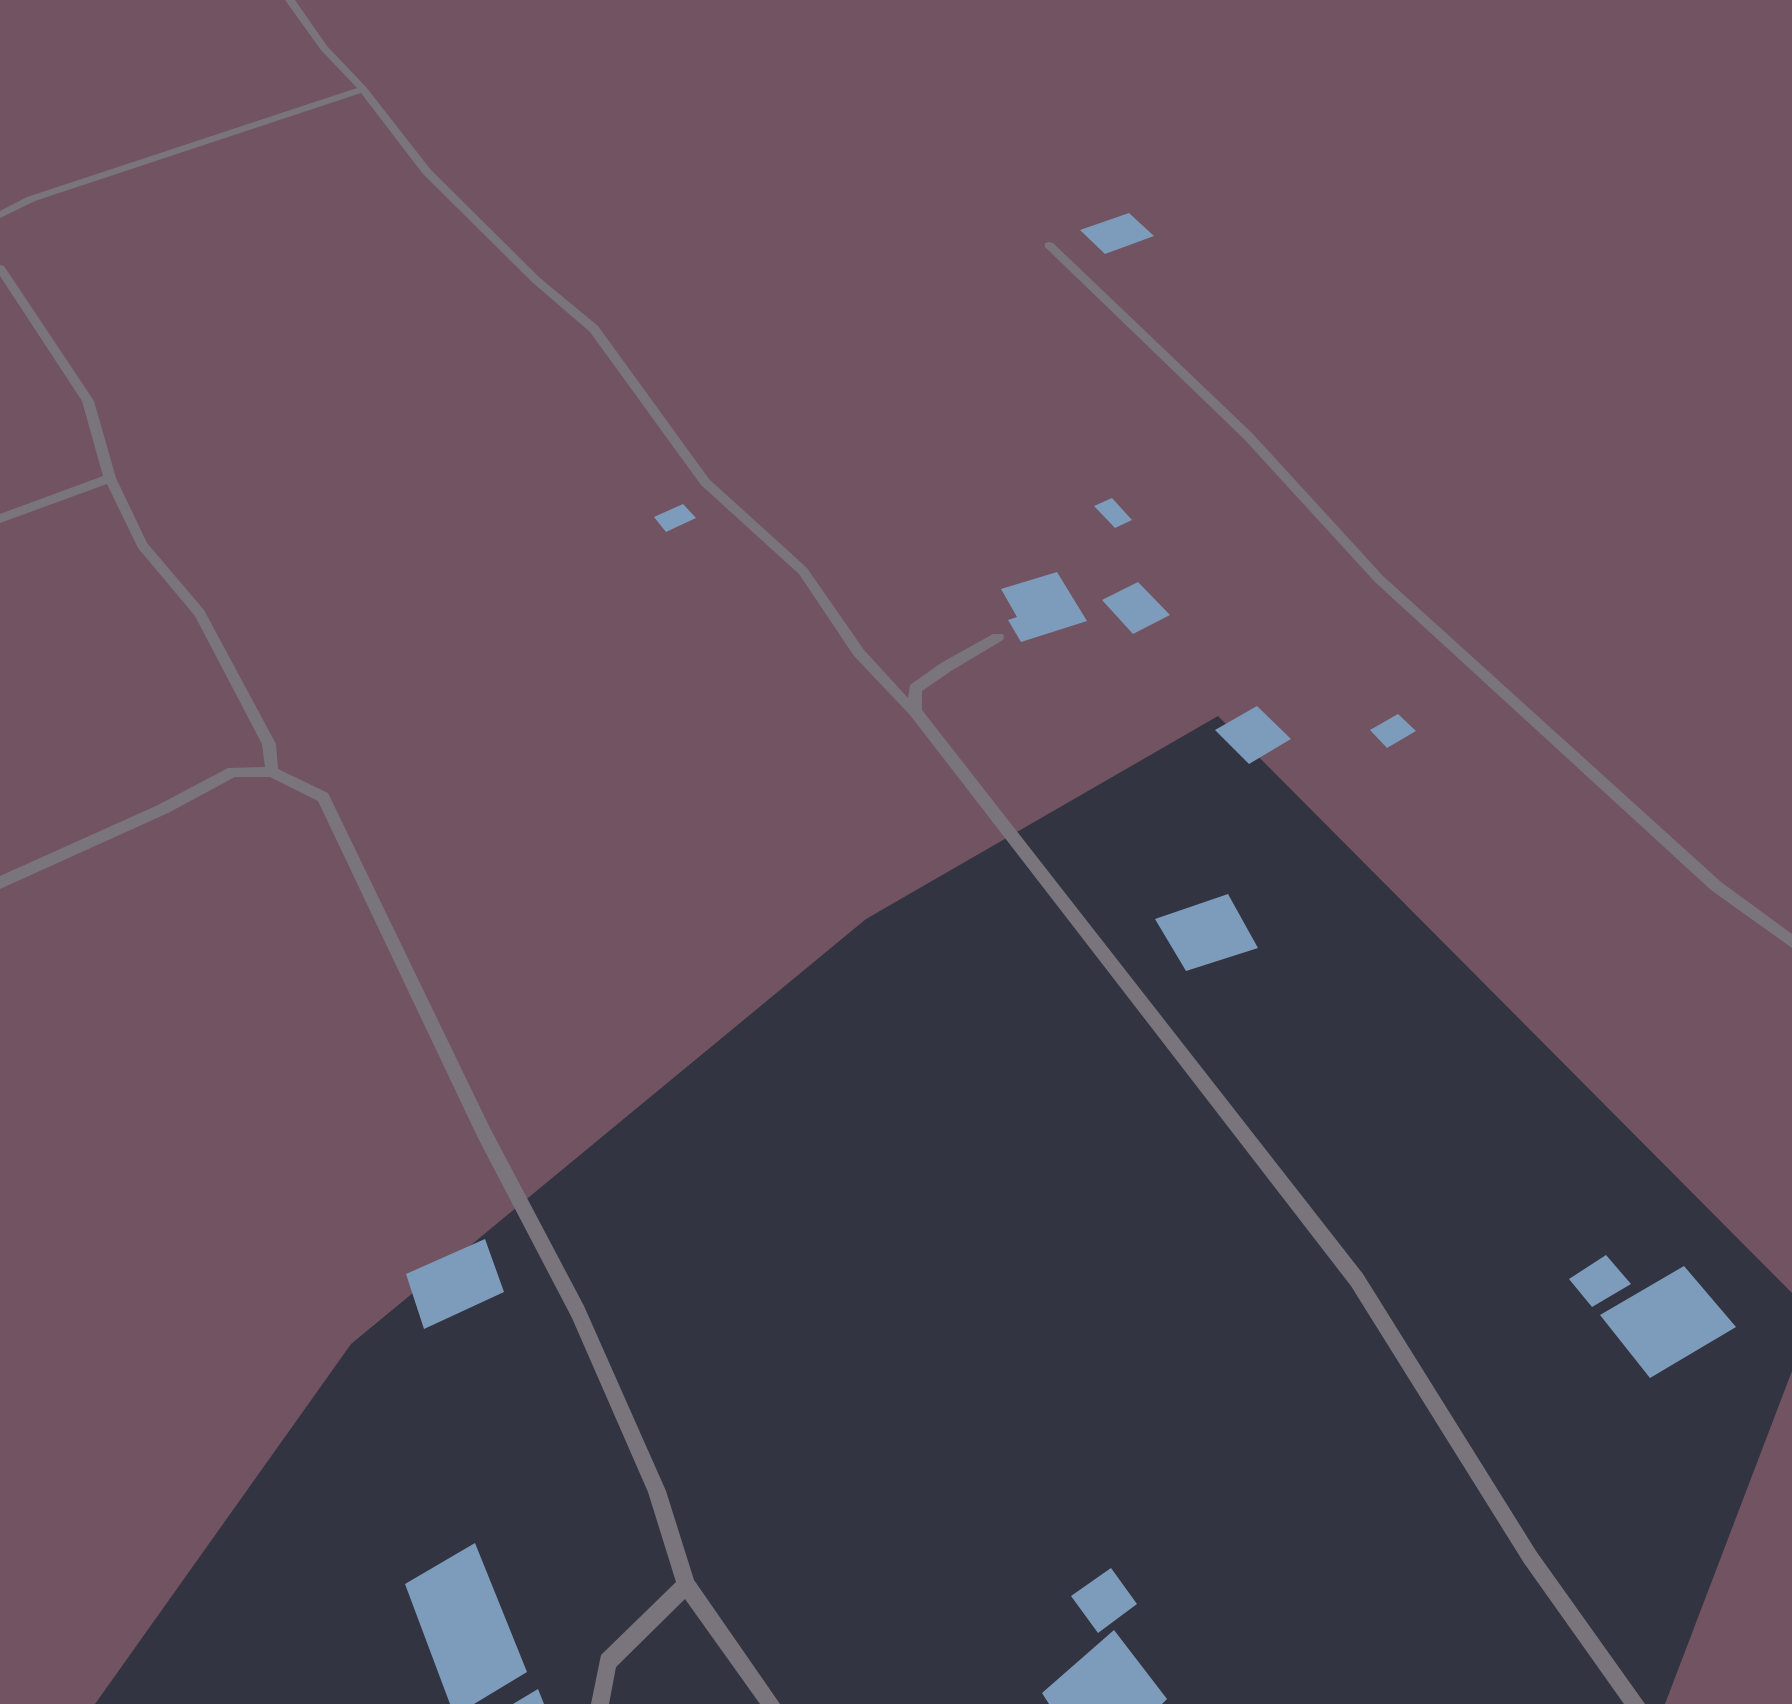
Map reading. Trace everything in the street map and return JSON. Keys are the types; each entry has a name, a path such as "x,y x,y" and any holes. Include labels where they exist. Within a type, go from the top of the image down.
{"street":[{"path":"290,0 324,48 363,89 427,172 536,280 594,329 705,482 803,571 859,653 915,710 1357,1280 1530,1557 1636,1704"},
{"path":"0,215 31,199 363,89"},
{"path":"1049,244 1248,436 1379,579 1716,886 1792,942"},
{"path":"0,268 88,401 110,478 142,545 200,613 270,744 272,772"},
{"path":"0,519 110,478"},
{"path":"915,710 915,689 946,667 998,637"},
{"path":"0,883 173,804 233,772 272,772 323,797 484,1133 578,1312 657,1491 686,1585 771,1704"},
{"path":"600,1704 608,1662 686,1585"}],"shaded area":[{"path":"0,0 1792,0 1792,1293 1218,716 866,919 351,1344 95,1704 0,1704"},
{"path":"1792,1371 1792,1704 1665,1704"}],"building":[{"path":"1129,213 1154,236 1105,254 1080,230"},
{"path":"1112,498 1132,520 1115,528 1094,506"},
{"path":"683,504 696,518 666,532 654,517"},
{"path":"1057,572 1087,621 1021,642 1008,620 1017,617 1001,589"},
{"path":"1138,582 1170,615 1133,634 1102,600"},
{"path":"1257,706 1291,739 1249,764 1215,730"},
{"path":"1398,714 1416,731 1387,748 1370,730"},
{"path":"1228,894 1258,948 1186,971 1155,919"},
{"path":"485,1239 504,1292 424,1329 406,1274"},
{"path":"1606,1255 1631,1284 1592,1307 1569,1279"},
{"path":"1684,1266 1736,1327 1650,1378 1600,1315"},
{"path":"475,1543 527,1672 474,1704 450,1704 405,1584"},
{"path":"1111,1568 1137,1604 1098,1633 1071,1596"},
{"path":"1114,1630 1167,1699 1162,1704 1049,1704 1042,1693"},
{"path":"538,1689 544,1704 513,1704"}]}
